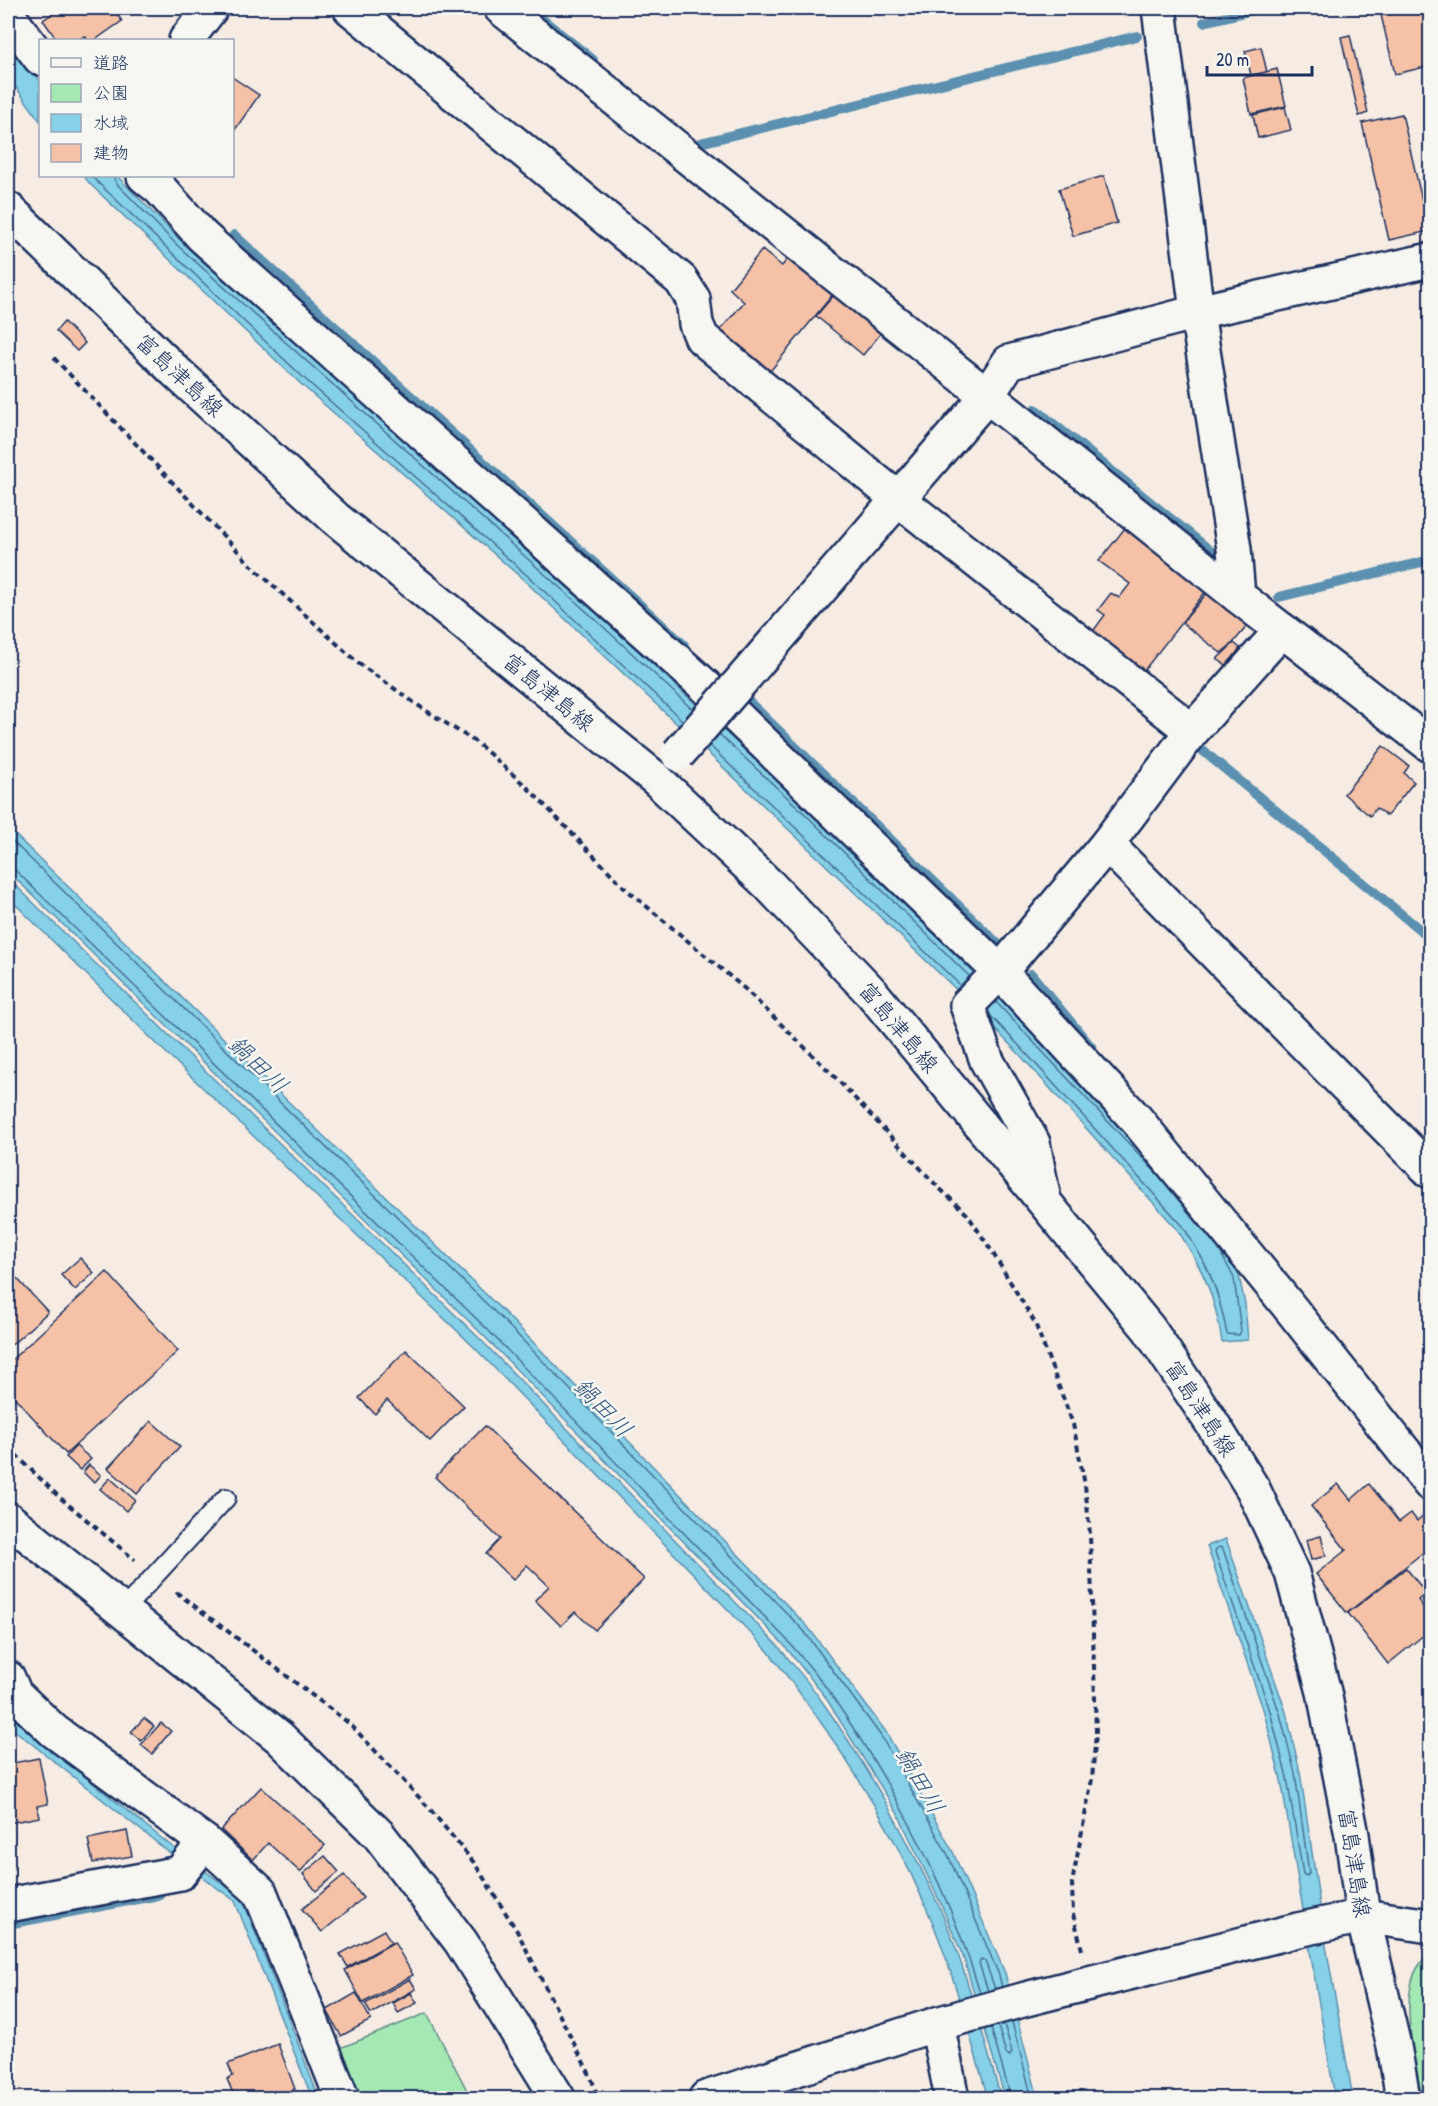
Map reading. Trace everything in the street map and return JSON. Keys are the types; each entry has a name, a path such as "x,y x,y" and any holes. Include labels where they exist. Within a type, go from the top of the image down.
{"street":[{"path":"187,39 211,8"},
{"path":"350,8 681,280 693,299 696,324 702,338 898,499 1192,731"},
{"path":"501,8 1238,596 1431,745"},
{"path":"1159,8 1197,312 1234,549 1238,596"},
{"path":"8,15 39,57"},
{"path":"145,177 160,189 202,236 704,685 1136,1119 1431,1484"},
{"name":"富島津島線","path":"8,208 175,371 335,518 656,779 769,885 872,993 1149,1329 1253,1489 1292,1573 1324,1692 1352,1834 1363,1916 1394,2046 1403,2098"},
{"path":"656,779 987,396 1009,362 1197,312 1431,260"},
{"path":"1044,1200 1033,1143 987,1061 967,1005 995,977 1107,844 1192,731 1282,630"},
{"path":"1107,844 1431,1171"},
{"path":"8,1526 122,1611 279,1737 379,1835 461,1942 558,2098"},
{"path":"8,1678 15,1694 194,1856 260,1892 342,2098"},
{"path":"8,1905 180,1873 194,1856"},
{"path":"706,2098 945,2022 1026,1999 1298,1930 1363,1916 1431,1926"},
{"path":"945,2022 952,2098"}],"lane":[{"path":"122,1611 226,1498"}],"path":[{"path":"54,358 254,568 358,663 477,743 526,787 626,889 745,989 833,1074 937,1186 967,1214 991,1250 1035,1323 1073,1424 1085,1485 1090,1534 1096,1733 1092,1779 1072,1883 1073,1914 1091,1982"},
{"path":"8,1447 58,1497 155,1576"}],"green space":[{"path":"1430,1955 1430,2098 1421,2098 1409,2022 1409,2001 1412,1982 1418,1966"},
{"path":"427,2013 471,2098 357,2098 338,2049"}],"water":[{"path":"8,39 39,80 39,120 8,76"},
{"path":"85,177 118,177 182,242 599,614 806,807 1006,1004 1191,1201 1224,1246 1239,1276 1245,1304 1248,1340 1222,1342 1216,1310 1207,1283 1177,1229 1020,1055 962,995 526,582 302,385"},
{"path":"8,828 505,1313 808,1627 886,1732 953,1852 1005,1973 1038,2098 1005,2098 964,1959 941,1904 898,1814 824,1695 783,1644 483,1335 8,871"},
{"path":"8,878 480,1339 778,1646 805,1679 838,1724 869,1774 912,1851 938,1904 965,1976 1001,2098 988,2098 936,1930 893,1839 835,1743 768,1651 473,1346 158,1045 8,897"},
{"path":"1226,1539 1286,1712 1300,1772 1326,1946 1353,2098 1335,2098 1281,1780 1264,1712 1207,1546"},
{"path":"8,1715 179,1852 242,1898 319,2098 312,2098 235,1901 175,1857 8,1725"}],"building":[{"path":"61,8 124,8 117,14 122,21 96,39 87,39 85,36 80,39 56,39 43,20"},
{"path":"1413,8 1430,8 1430,66 1395,74 1381,15"},
{"path":"1350,35 1368,113 1359,116 1341,37"},
{"path":"1261,47 1267,72 1251,75 1245,51"},
{"path":"1277,69 1286,106 1251,114 1243,78"},
{"path":"234,78 259,95 234,131"},
{"path":"1285,107 1291,130 1258,138 1253,115"},
{"path":"1402,114 1429,231 1389,240 1362,123"},
{"path":"1104,176 1117,223 1073,236 1059,189"},
{"path":"762,250 782,266 789,257 834,293 767,375 717,334 744,302 730,289"},
{"path":"834,295 881,333 863,355 816,316"},
{"path":"64,322 85,343 77,351 56,331"},
{"path":"1125,528 1206,591 1142,673 1091,634 1105,615 1098,610 1111,593 1119,598 1130,584 1099,561"},
{"path":"1207,593 1248,625 1221,653 1182,623"},
{"path":"1234,643 1240,648 1227,666 1217,659"},
{"path":"1383,746 1409,766 1404,773 1414,782 1387,816 1376,808 1370,816 1344,794"},
{"path":"80,1258 94,1273 75,1290 61,1275"},
{"path":"107,1272 178,1351 66,1454 8,1390 8,1363"},
{"path":"12,1273 48,1312 8,1348 8,1278"},
{"path":"406,1350 464,1406 430,1441 387,1400 375,1414 359,1398"},
{"path":"151,1421 180,1447 137,1494 108,1468"},
{"path":"485,1426 644,1579 595,1630 575,1612 561,1626 535,1600 549,1586 527,1565 513,1580 486,1554 500,1539 435,1477"},
{"path":"76,1446 91,1459 80,1470 66,1457"},
{"path":"89,1465 101,1475 94,1483 83,1472"},
{"path":"110,1478 135,1500 126,1511 100,1489"},
{"path":"1338,1484 1351,1500 1369,1484 1399,1522 1411,1513 1417,1521 1426,1513 1430,1518 1430,1547 1347,1613 1316,1574 1346,1550 1311,1506"},
{"path":"1321,1536 1326,1556 1311,1560 1306,1540"},
{"path":"1406,1568 1426,1593 1418,1600 1430,1616 1430,1630 1388,1664 1348,1613"},
{"path":"144,1718 154,1726 141,1741 131,1732"},
{"path":"161,1723 171,1731 152,1754 141,1745"},
{"path":"39,1758 48,1804 37,1806 40,1817 8,1823 8,1764"},
{"path":"261,1787 325,1845 300,1872 268,1843 253,1860 221,1830"},
{"path":"127,1831 132,1856 93,1863 88,1839"},
{"path":"1430,1843 1430,1856 1424,1852"},
{"path":"325,1856 339,1872 316,1891 303,1874"},
{"path":"344,1875 363,1898 322,1932 302,1909"},
{"path":"384,1930 391,1943 348,1967 340,1954"},
{"path":"394,1942 413,1975 363,2003 345,1970"},
{"path":"410,1979 416,1989 371,2014 365,2004"},
{"path":"356,1993 371,2020 341,2036 327,2010"},
{"path":"411,1993 417,2003 398,2013 393,2003"},
{"path":"278,2044 295,2089 270,2098 235,2098 227,2079 233,2076 228,2064"}],"waterway":[{"path":"528,8 593,60"},
{"path":"1204,22 1262,8"},
{"path":"696,144 1137,36"},
{"path":"234,235 684,645"},
{"path":"1035,409 1213,553"},
{"path":"1279,597 1430,560"},
{"path":"747,700 1001,947"},
{"path":"1202,750 1430,938"},
{"path":"1031,974 1092,1048"},
{"path":"8,1924 159,1895"}],"water label":[{"name":"鍋田川","path":"259,1064"},
{"name":"鍋田川","path":"604,1407"},
{"name":"鍋田川","path":"921,1780"}]}
